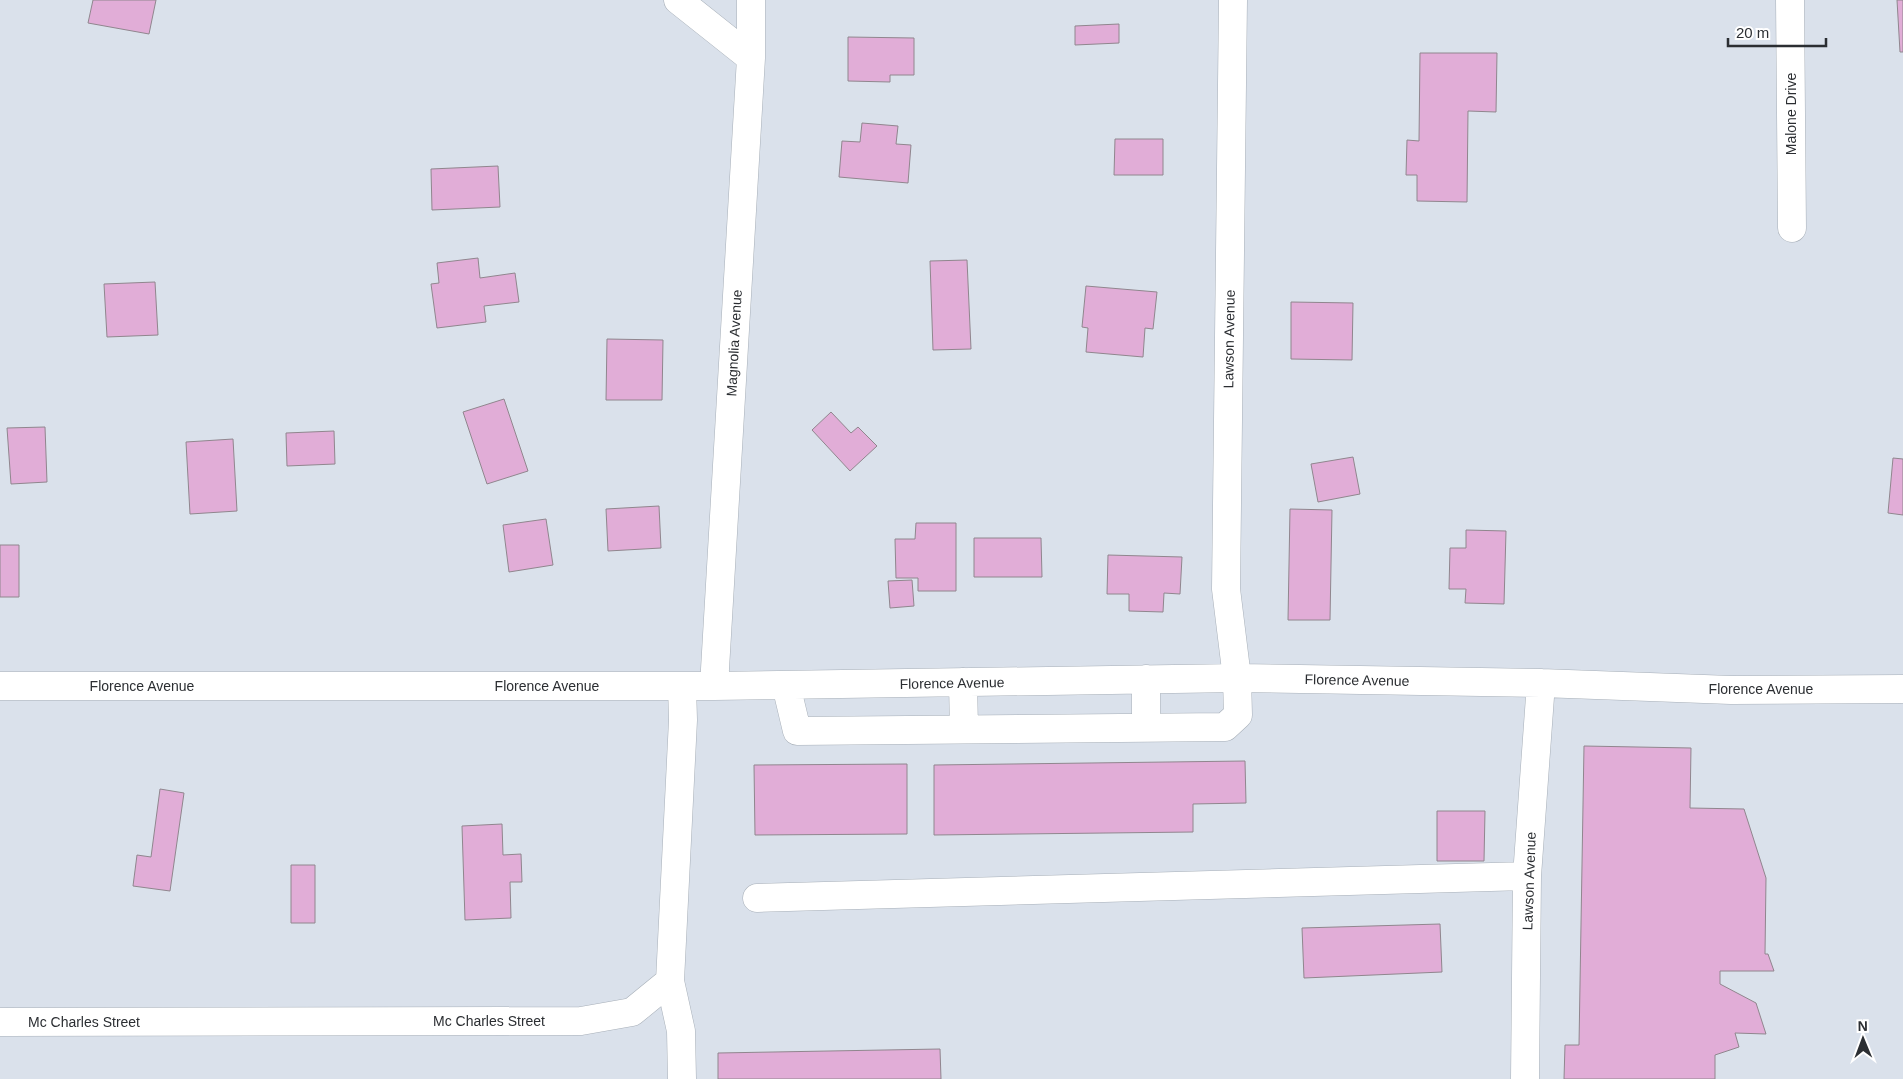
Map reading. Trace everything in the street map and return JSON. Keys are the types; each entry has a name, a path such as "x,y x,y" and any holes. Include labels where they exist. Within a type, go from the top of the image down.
{"street":[{"path":"678,0 751,58"},
{"name":"Magnolia Avenue","path":"714,686 751,58 751,0"},
{"name":"Lawson Avenue","path":"786,685 797,731 1225,727 1238,715 1237,678 1226,589 1233,0"},
{"name":"Malone Drive","path":"1790,0 1792,228"},
{"name":"Florence Avenue","path":"0,686 714,686 1237,678 1541,683 1731,690 1903,690"},
{"path":"1146,679 1146,727"},
{"path":"963,682 964,729"},
{"name":"Lawson Avenue","path":"1525,1079 1527,876 1541,683"},
{"path":"682,686 683,720 670,981 681,1031 682,1079"},
{"path":"757,898 1527,876"},
{"name":"Mc Charles Street","path":"0,1022 581,1021 632,1012 670,981"}],"building":[{"path":"93,0 156,0 149,34 88,23"},
{"path":"1897,0 1903,0 1903,52 1900,52"},
{"path":"1119,24 1119,43 1075,45 1075,26"},
{"path":"848,37 914,38 914,75 890,75 890,82 848,81"},
{"path":"1420,53 1497,53 1496,112 1468,111 1467,202 1417,201 1417,175 1406,175 1407,140 1419,141"},
{"path":"862,123 898,126 896,144 911,145 908,183 839,177 842,141 860,142"},
{"path":"1115,139 1163,139 1163,175 1114,175"},
{"path":"498,166 500,207 432,210 431,169"},
{"path":"478,258 480,278 515,273 519,302 484,306 486,322 437,328 431,284 439,283 437,263"},
{"path":"967,260 971,349 933,350 930,261"},
{"path":"155,282 158,335 107,337 104,284"},
{"path":"1086,286 1157,292 1153,329 1145,328 1143,357 1086,352 1088,328 1082,327"},
{"path":"1291,302 1353,303 1352,360 1291,359"},
{"path":"607,339 663,340 662,400 606,400"},
{"path":"504,399 528,471 487,484 463,412"},
{"path":"831,412 851,433 858,427 877,446 850,471 812,430"},
{"path":"45,427 47,482 11,484 7,428"},
{"path":"334,431 335,464 287,466 286,433"},
{"path":"233,439 237,511 190,514 186,442"},
{"path":"1353,457 1360,494 1318,502 1311,464"},
{"path":"1893,458 1903,459 1903,515 1888,513"},
{"path":"659,506 661,548 608,551 606,509"},
{"path":"1290,509 1332,510 1330,620 1288,620"},
{"path":"546,519 553,565 509,572 503,525"},
{"path":"916,523 956,523 956,591 918,591 918,578 896,578 895,539 915,539"},
{"path":"1466,530 1506,531 1504,604 1465,603 1466,589 1449,589 1450,548 1466,548"},
{"path":"974,538 1041,538 1042,577 974,577"},
{"path":"0,545 19,545 19,597 0,597"},
{"path":"1108,555 1182,557 1180,594 1164,593 1163,612 1129,611 1129,594 1107,594"},
{"path":"912,580 914,606 890,608 888,581"},
{"path":"1584,746 1691,748 1690,808 1744,809 1766,878 1765,954 1768,954 1774,971 1720,971 1720,984 1756,1003 1766,1034 1735,1033 1739,1047 1715,1055 1715,1079 1564,1079 1565,1045 1579,1045"},
{"path":"1245,761 1246,803 1193,804 1193,832 934,835 934,765"},
{"path":"907,764 907,834 755,835 754,765"},
{"path":"160,789 184,793 170,891 133,886 137,855 151,857"},
{"path":"1437,811 1485,811 1484,861 1437,861"},
{"path":"502,824 503,855 521,854 522,882 510,882 511,918 465,920 462,826"},
{"path":"291,865 315,865 315,923 291,923"},
{"path":"1440,924 1442,972 1304,978 1302,928"},
{"path":"940,1049 941,1079 718,1079 718,1053"}]}
